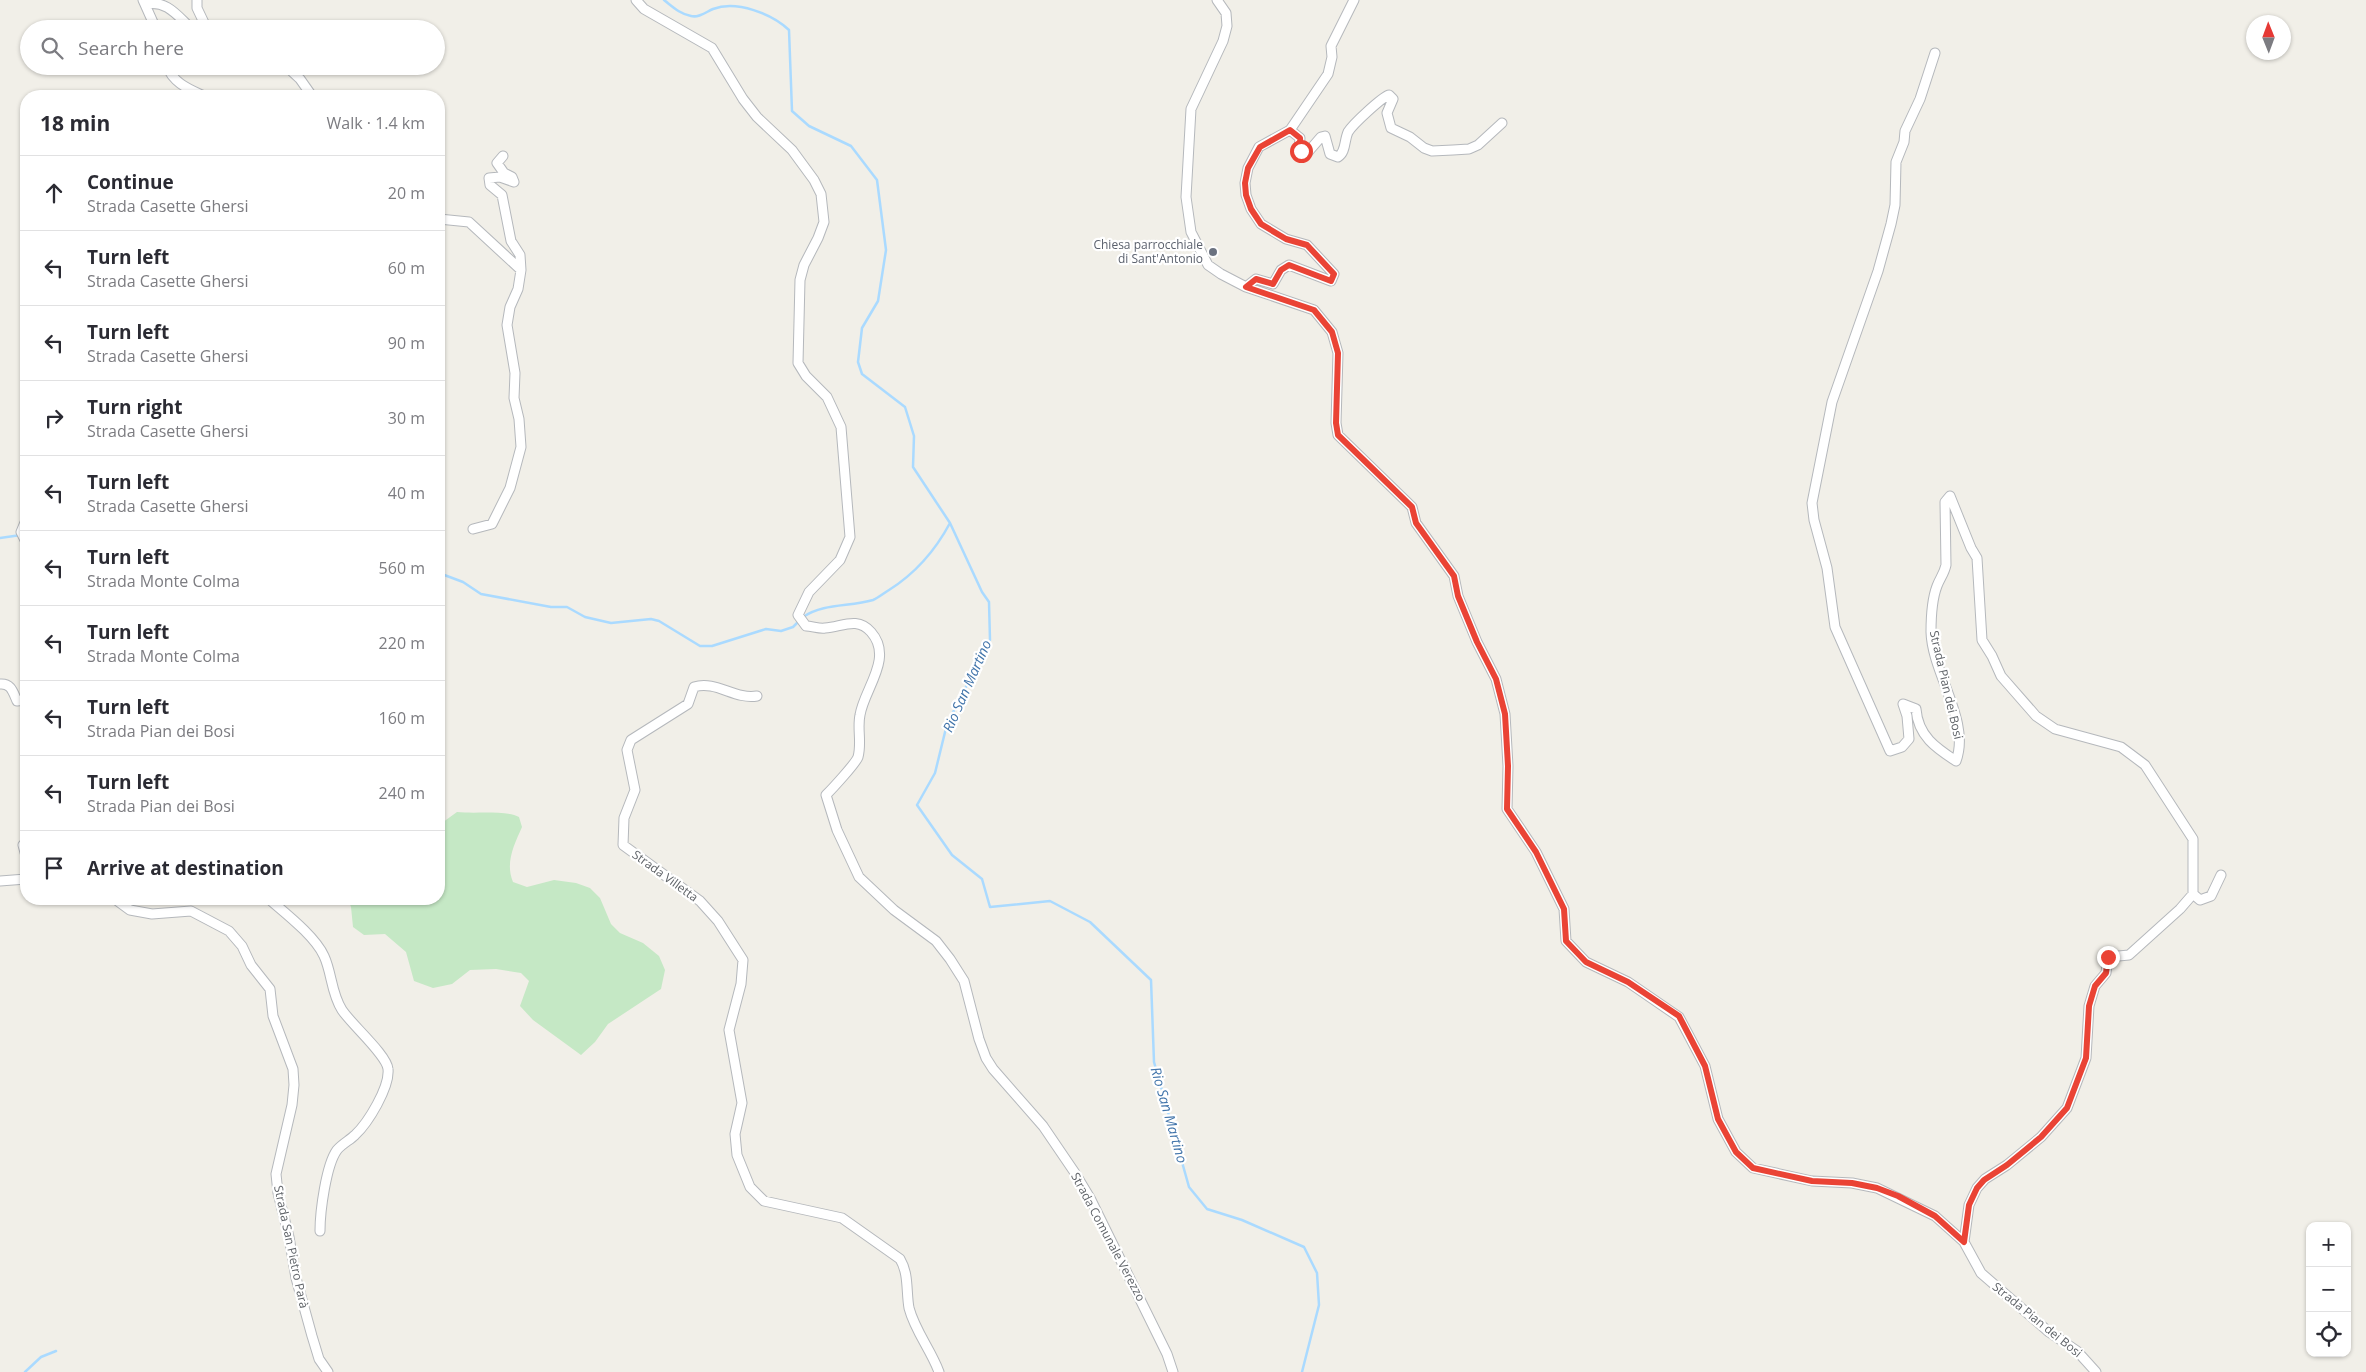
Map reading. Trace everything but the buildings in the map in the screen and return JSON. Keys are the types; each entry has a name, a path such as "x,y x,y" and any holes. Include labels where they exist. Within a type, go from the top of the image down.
{"street":[{"path":"197,0 197,8 203,20"},
{"name":"Strada Comunale Verezzo","path":"636,0 644,9 712,48 743,99 757,117 792,150 814,180 821,194 824,222 804,264 800,280 798,363 806,376 827,397 841,428 850,536 840,560 810,592 798,615 806,626 824,628 852,622 872,633 878,649 880,664 862,702 859,718 858,759 826,795 837,830 859,877 894,910 936,941 964,981 979,1039 986,1058 993,1070 1043,1126 1085,1190 1168,1354 1173,1372"},
{"path":"1217,0 1226,13 1227,26 1223,41 1191,109 1186,197 1191,232 1208,265 1246,287 1256,279 1273,284 1281,270 1289,265 1331,281 1334,274 1307,245 1286,239 1261,224 1251,209 1246,195 1245,183 1248,168 1260,147 1290,130 1328,74 1332,56 1331,46 1354,0"},
{"path":"152,20 144,2 161,3 171,8 183,20"},
{"name":"Strada Pian dei Bosi","path":"1935,53 1927,72 1920,98 1904,131 1904,142 1896,162 1895,205 1891,224 1878,271 1832,402 1812,503 1814,520 1827,568 1832,613 1842,644 1890,751 1902,747 1909,740 1907,716 1902,704 1916,709 1917,721 1924,736 1935,747 1956,761 1961,750 1958,726 1931,633 1937,586 1946,566 1945,502 1950,496 1971,548 1977,558 1982,640 2001,676 2036,716 2055,730 2120,747 2145,765 2193,839 2193,894"},
{"path":"173,75 183,86 191,90"},
{"path":"296,75 308,90"},
{"path":"1290,130 1300,138 1301,151 1308,152 1321,137 1325,136 1330,154 1338,157 1342,153 1348,132 1389,95 1393,99 1387,113 1391,128 1432,151 1469,149 1478,145 1502,123"},
{"path":"473,529 492,524 502,508 510,488 521,447 519,420 514,398 515,373 507,325 510,307 518,289 521,270 520,255 511,241 502,195 490,185 490,178 500,177 514,182 512,177 504,174 497,163 503,156"},
{"path":"445,220 469,222 521,270"},
{"name":"Strada Pian dei Bosi","path":"1246,287 1314,310 1332,332 1338,353 1336,415 1338,435 1412,507 1416,523 1454,576 1462,605 1496,679 1505,714 1508,766 1507,809 1536,852 1564,909 1566,941 1586,962 1628,982 1679,1016 1705,1066 1721,1126 1736,1152 1753,1168 1812,1181 1852,1183 1877,1188 1898,1196 1935,1216 1964,1242 1981,1273 2049,1332 2077,1351 2096,1372"},
{"path":"0,684 6,683 11,687 17,701 20,701"},
{"name":"Strada Villetta","path":"757,696 746,698 715,687 701,685 694,687 688,704 631,740 627,750 635,790 624,818 623,845 700,901 718,921 743,960 741,984 729,1030 742,1104 734,1134 737,1154 750,1187 764,1201 842,1218 900,1258 906,1268 909,1307 918,1331 939,1372"},
{"path":"1964,1242 1969,1205 1977,1188 1984,1180 2007,1165 2041,1137 2067,1108 2086,1058 2089,1006 2095,986 2106,973 2108,957 2128,955 2180,909 2193,894 2200,900 2211,896 2221,875"},
{"path":"0,882 20,880"},
{"name":"Strada San Pietro Parà","path":"123,905 130,910 152,914 191,911 229,931 242,946 251,965 270,989 273,999 273,1016 293,1069 294,1085 292,1105 276,1174 278,1192 308,1320 319,1359 328,1372"},
{"path":"276,905 305,932 323,954 334,995 342,1010 384,1058 388,1069 384,1090 367,1120 355,1135 337,1150 320,1209 320,1231"}],"green space":[{"path":"457,812 499,813 519,817 522,827 510,861 513,882 527,887 554,880 576,883 590,888 600,898 611,924 620,933 643,943 659,956 665,970 661,989 608,1024 595,1042 581,1055 533,1020 520,1006 529,981 521,973 496,969 470,970 452,984 433,988 414,981 406,952 385,934 364,935 353,927 350,905 445,905 445,821"}],"waterway":[{"name":"Rio San Martino","path":"664,0 687,15 700,15 713,9 733,6 754,10 782,24 789,30 792,111 809,126 851,146 877,180 886,250 878,301 862,328 858,362 862,374 905,407 914,436 913,467 950,523 982,592 989,602 990,640 947,724 935,773 917,805 952,855 982,879 990,907 1050,901 1090,922 1151,980 1154,1062 1189,1187 1207,1209 1242,1220 1304,1247 1317,1273 1319,1305 1302,1372"},
{"path":"803,617 819,609 864,602 879,597 908,576 924,561 950,523"},
{"path":"0,538 20,535"},
{"path":"445,575 463,582 481,594 551,607 567,607 585,617 611,623 651,619 659,621 700,646 712,646 766,629 781,631 793,627 799,621"},
{"path":"25,1372 41,1357 56,1351"}],"place":[{"name":"Chiesa parrocchiale di Sant'Antonio","path":"1213,252"}],"route":[{"path":"1301,151 1299,148 1300,138 1290,130 1260,147 1248,168 1245,183 1246,195 1251,209 1261,224 1286,239 1307,245 1334,274 1331,281 1289,265 1281,270 1273,284 1256,279 1246,287 1314,310 1332,332 1338,353 1336,423 1338,435 1412,507 1416,523 1454,576 1458,596 1477,642 1496,679 1505,714 1508,766 1506,781 1507,809 1536,852 1558,895 1564,909 1566,941 1586,962 1628,982 1679,1016 1705,1066 1718,1119 1736,1152 1753,1168 1812,1181 1852,1183 1877,1188 1898,1196 1935,1216 1964,1242 1969,1205 1971,1197 1977,1188 1984,1180 2007,1165 2041,1137 2057,1122 2067,1108 2082,1074 2086,1058 2089,1006 2095,986 2106,973 2108,957"}]}
